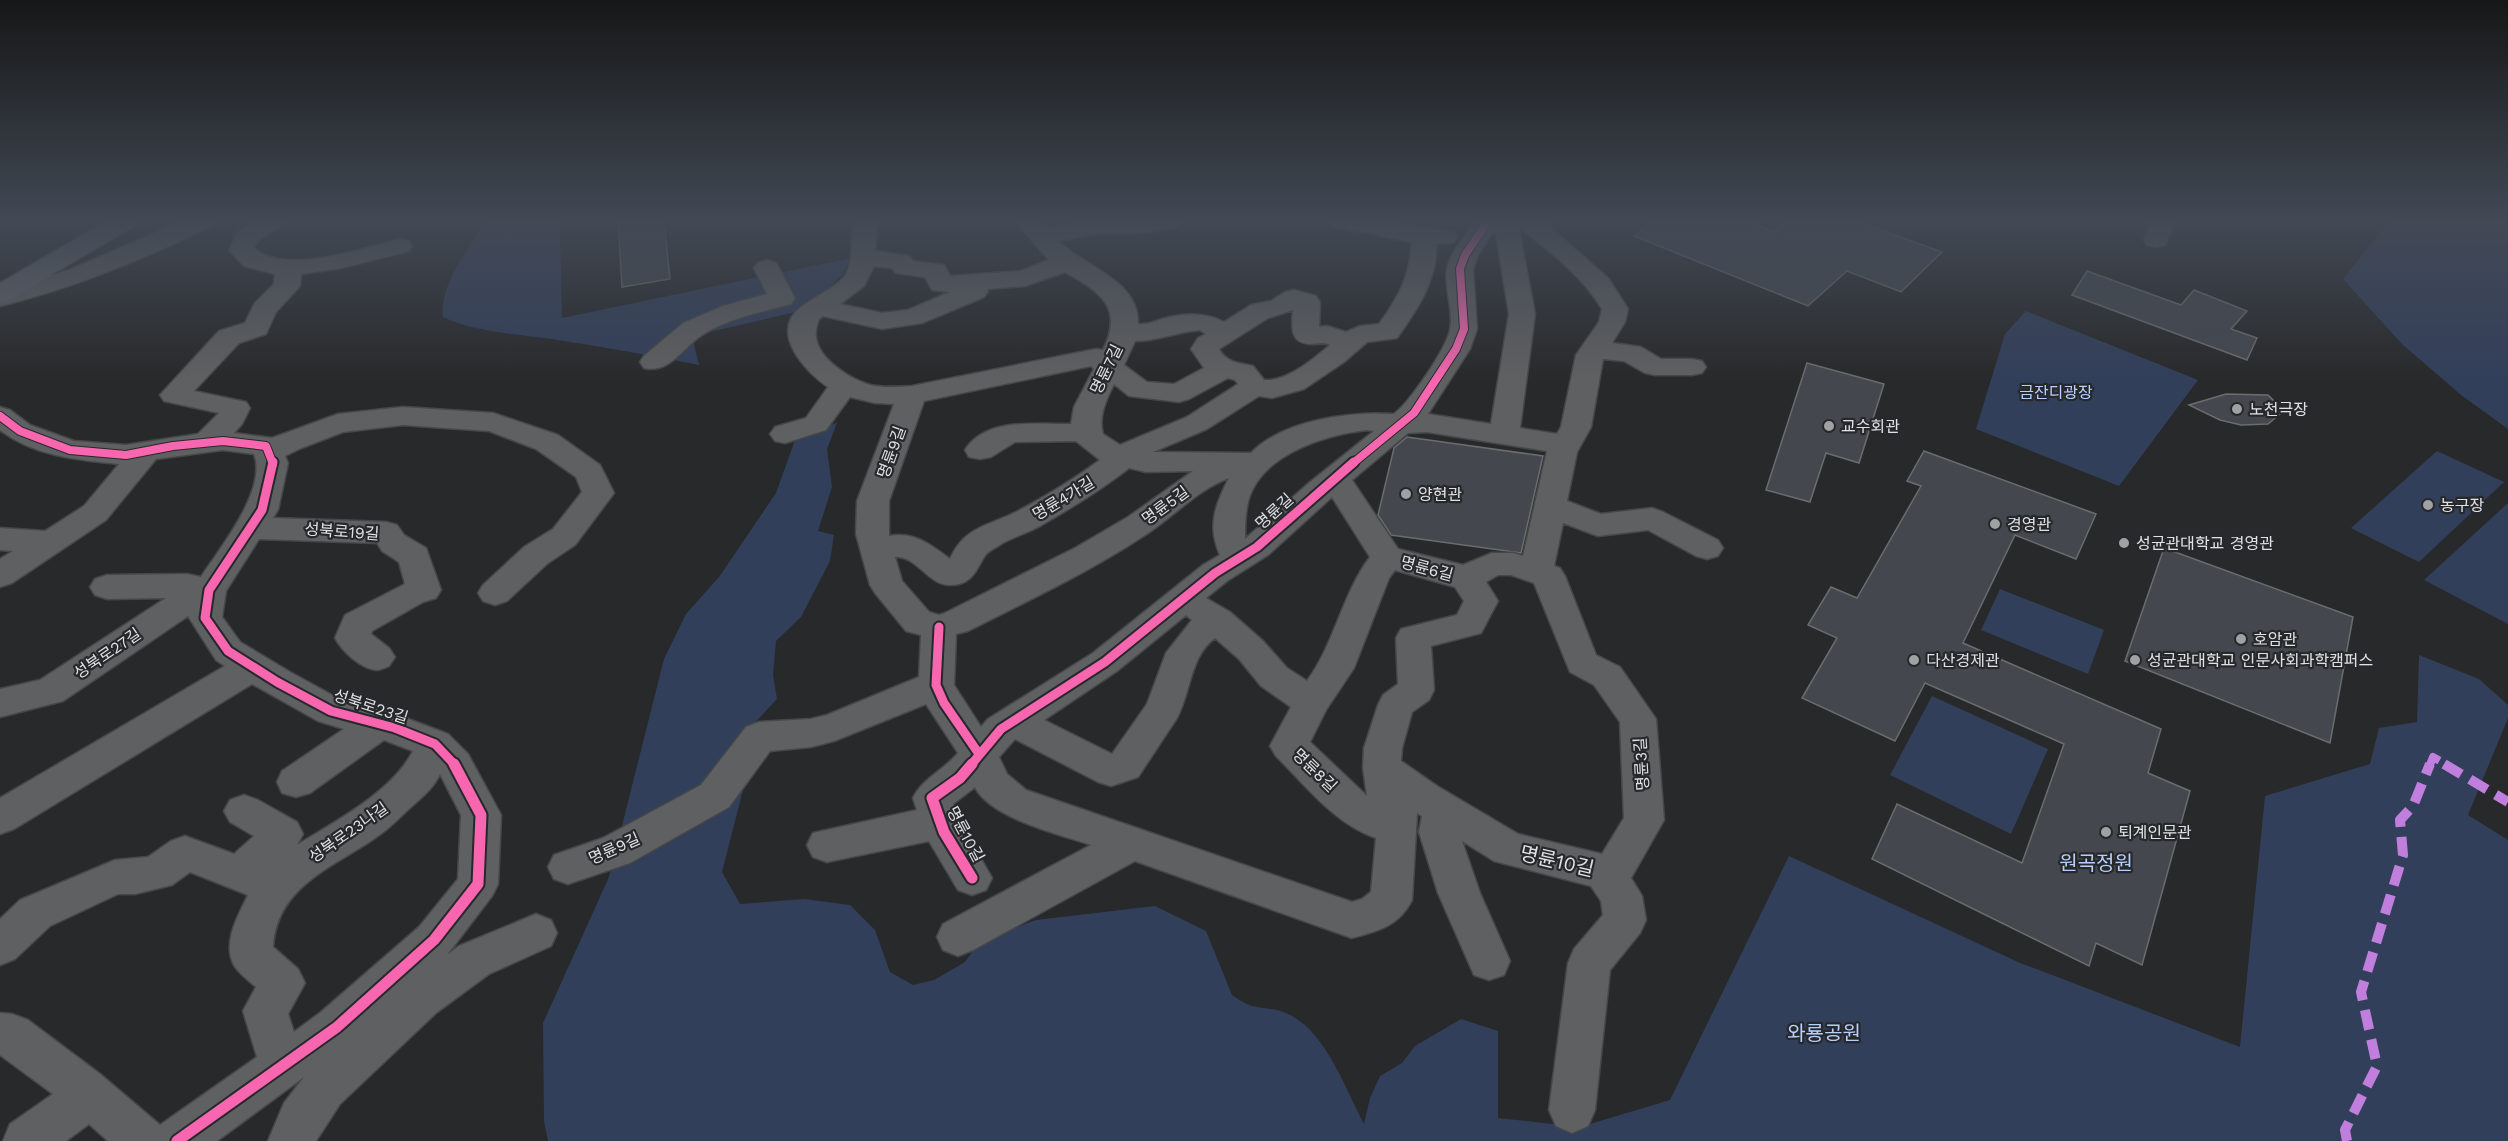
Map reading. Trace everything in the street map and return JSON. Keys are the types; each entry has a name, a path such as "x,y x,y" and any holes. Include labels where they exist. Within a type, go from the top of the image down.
{"main road":[{"path":"0,296 36,274"}],"street":[{"path":"0,296 39,290 80,274"},
{"path":"206,443 232,418 236,408 174,395 229,338 256,328 264,309 287,286 288,274"},
{"path":"654,362 693,329 732,312 782,298 770,274"},
{"path":"858,274 855,281 807,315 801,336 812,358 835,381 858,392 891,397 912,395 1096,357 1139,390 1179,393 1224,369"},
{"path":"936,274 940,285 1025,278 1035,274"},
{"name":"명륜7길","path":"1087,430 1085,422 1091,398 1118,352 1124,322 1122,304 1108,286 1092,274"},
{"name":"명륜4가길","path":"877,550 905,546 916,550 941,571 951,574 963,568 971,549 994,533 1026,520 1095,479 1134,449 1197,423 1240,394 1255,387 1272,389 1294,383 1334,356 1360,334 1387,332 1403,311 1421,274"},
{"name":"명륜길","path":"979,754 1001,729 1105,662 1187,595 1257,547 1333,479 1414,413 1456,349 1464,329 1460,274"},
{"path":"1504,436 1522,314 1515,274"},
{"path":"1467,578 1492,564 1514,564 1536,572 1562,452 1576,427 1590,355 1612,322 1615,309 1600,284 1589,274"},
{"path":"819,307 882,321 903,318 977,291 981,282"},
{"path":"1255,387 1243,372 1232,372 1217,366 1208,357 1205,349 1208,344 1260,311 1279,308 1294,298 1307,303 1305,333 1310,336 1327,334 1347,343"},
{"path":"1122,333 1152,333 1170,326 1204,322 1225,333"},
{"path":"1593,350 1631,353 1655,367 1692,367"},
{"path":"785,434 816,424 844,385"},
{"name":"명륜9길","path":"912,395 873,501 872,534 887,585 918,622 939,627"},
{"path":"0,416 20,431 70,450 126,455 223,441 266,447 269,453 288,442 338,423 403,416 493,422 547,442 589,472 597,493 564,537 536,555 495,593"},
{"name":"명륜5길","path":"939,627 956,622 1063,570 1126,533 1179,494 1222,468 1251,462 1299,436 1342,424 1367,421 1400,424"},
{"path":"1400,424 1427,423 1566,446"},
{"path":"980,450 1009,433 1070,434 1087,430 1089,439 1114,455 1146,462 1215,460 1251,462 1231,505 1229,539 1238,559"},
{"path":"0,575 95,513 146,451"},
{"name":"성북로23길","path":"177,1141 338,1027 434,940 478,884 481,815 455,765 435,744 379,724 331,711 228,651 205,618 209,590 262,510 273,463 269,453"},
{"name":"명륜6길","path":"1333,479 1349,494 1370,534 1387,557 1467,578 1481,601 1469,624 1413,638 1416,690 1396,705 1383,748 1382,768"},
{"path":"1550,506 1598,525 1652,519 1707,548"},
{"name":"성북로19길","path":"250,528 386,533 393,543 414,556 424,590 411,594 357,624 352,638 377,657"},
{"path":"0,539 51,542"},
{"name":"명륜6길","path":"1312,702 1336,668 1374,575 1387,557"},
{"name":"명륜3길","path":"1536,572 1548,576 1582,663 1607,676 1638,719 1644,820 1609,879"},
{"path":"107,587 187,586 209,590"},
{"name":"성북로27길","path":"0,703 50,691 173,609 209,590"},
{"path":"1187,595 1199,608 1218,621 1251,650 1274,677 1312,702"},
{"path":"1013,722 1111,771 1125,766 1164,708 1178,662 1200,630 1218,621"},
{"path":"939,627 936,685 944,703 979,754 992,784 1012,801 1352,920 1374,914 1391,900 1398,806 1382,768"},
{"path":"0,818 253,666"},
{"name":"명륜9길","path":"568,867 616,851 715,796 759,737 811,734 834,727 936,685"},
{"name":"명륜8길","path":"1312,702 1290,746 1353,807 1377,822 1387,793 1382,768"},
{"name":"성북로23길","path":"296,782 379,724"},
{"name":"성북로23나길","path":"282,1067 265,1011 283,983 251,954 253,930 265,903 292,869 369,821 419,777 435,744"},
{"name":"명륜10길","path":"972,878 940,822 932,798 960,778 979,754"},
{"name":"명륜10길","path":"1382,768 1508,849 1605,872 1621,896 1625,920 1589,963 1572,1110"},
{"path":"1443,809 1439,832 1459,893 1489,960"},
{"path":"240,874 283,834 244,811"},
{"name":"명륜10길","path":"827,845 940,822"},
{"path":"958,938 1132,843"},
{"path":"0,946 35,913 115,877 135,878 158,873 185,853 277,888"},
{"path":"292,1141 301,1119 324,1088 421,999 474,960 536,933"},
{"path":"0,1034 12,1035 90,1095 143,1141"},
{"path":"27,1141 90,1095"}],"green space":[{"path":"453,274 561,274 562,318 773,274 842,274 816,299 796,312 692,336 699,365 644,354 481,329 454,322 443,317 445,293"},
{"path":"2347,274 2508,274 2508,429 2461,395 2402,344 2343,279"},
{"name":"금잔디광장","path":"2026,311 2198,380 2119,486 1976,429 2005,334"},
{"name":"와룡공원","path":"837,423 827,449 832,487 818,531 834,535 830,561 801,617 776,641 773,675 777,699 734,745 743,790 722,872 740,904 804,899 850,905 875,930 890,972 913,985 934,980 965,962 976,946 998,934 1036,920 1155,906 1206,931 1232,995 1249,1005 1288,1014 1313,1033 1342,1078 1364,1124 1370,1098 1380,1076 1402,1063 1415,1046 1461,1019 1498,1031 1498,1118 1580,1127 1670,1100 1789,856 2018,962 2240,1047 2265,796 2370,764 2379,728 2417,722 2419,655 2479,679 2508,705 2508,718 2468,815 2508,840 2508,1141 548,1141 544,1121 543,1023 609,877 664,659 686,614 719,577 776,493 795,440 809,430"},
{"name":"농구장","path":"2437,451 2504,482 2419,562 2351,528"},
{"path":"2508,503 2508,624 2424,580"},
{"path":"2000,589 2104,630 2088,674 1981,630"},
{"path":"1932,696 2048,749 2011,834 1890,775"}],"building":[{"path":"621,274 670,274 670,279 622,287"},
{"path":"1729,274 1843,274 1808,306"},
{"path":"1855,274 1919,274 1901,292"},
{"path":"2085,274 2096,274 2181,305 2194,290 2247,311 2231,329 2257,338 2247,360 2072,295"},
{"name":"교수회관","path":"1807,363 1884,384 1859,463 1826,453 1810,502 1766,490"},
{"name":"노천극장","path":"2226,394 2268,395 2276,403 2280,414 2268,424 2241,425 2220,420 2189,405"},
{"name":"양현관","path":"1407,437 1543,456 1521,553 1391,535 1378,515 1394,448"},
{"path":"1924,451 2096,514 2076,559 2015,535 1963,643 2161,729 2148,773 2190,791 2142,965 2096,943 2089,966 1872,859 1897,804 2022,863 2064,744 1925,683 1895,741 1802,698 1837,638 1808,625 1831,587 1857,598 1921,486 1907,481"},
{"name":"호암관","path":"2164,548 2353,617 2330,743 2125,661"}],"marked path":[{"path":"2347,1141 2345,1130 2377,1066 2361,992 2403,855 2400,820 2413,806 2433,757 2508,802"}],"cycle path":[{"path":"972,878 944,832 932,798 960,778 1001,729 1105,662 1215,573 1257,547 1320,490 1414,413 1456,349 1464,329 1460,274"},
{"path":"0,416 20,431 70,450 126,455 173,446 223,441 266,446 273,463 262,510 209,590 205,618 228,651 277,682 331,711 395,728 435,744 455,765 481,815 478,884 434,940 337,1027 177,1141"},
{"path":"939,627 936,685 944,703 979,754"}],"place":[{"name":"노천극장","path":"2237,409"},
{"name":"교수회관","path":"1829,426"},
{"name":"양현관","path":"1406,494"},
{"name":"농구장","path":"2428,505"},
{"name":"경영관","path":"1995,524"},
{"name":"성균관대학교 경영관","path":"2124,543"},
{"name":"호암관","path":"2241,639"},
{"name":"다산경제관","path":"1914,660"},
{"name":"성균관대학교 인문사회과학캠퍼스","path":"2135,660"},
{"name":"퇴계인문관","path":"2106,832"}],"park label":[{"name":"원곡정원","path":"2096,863"}]}
